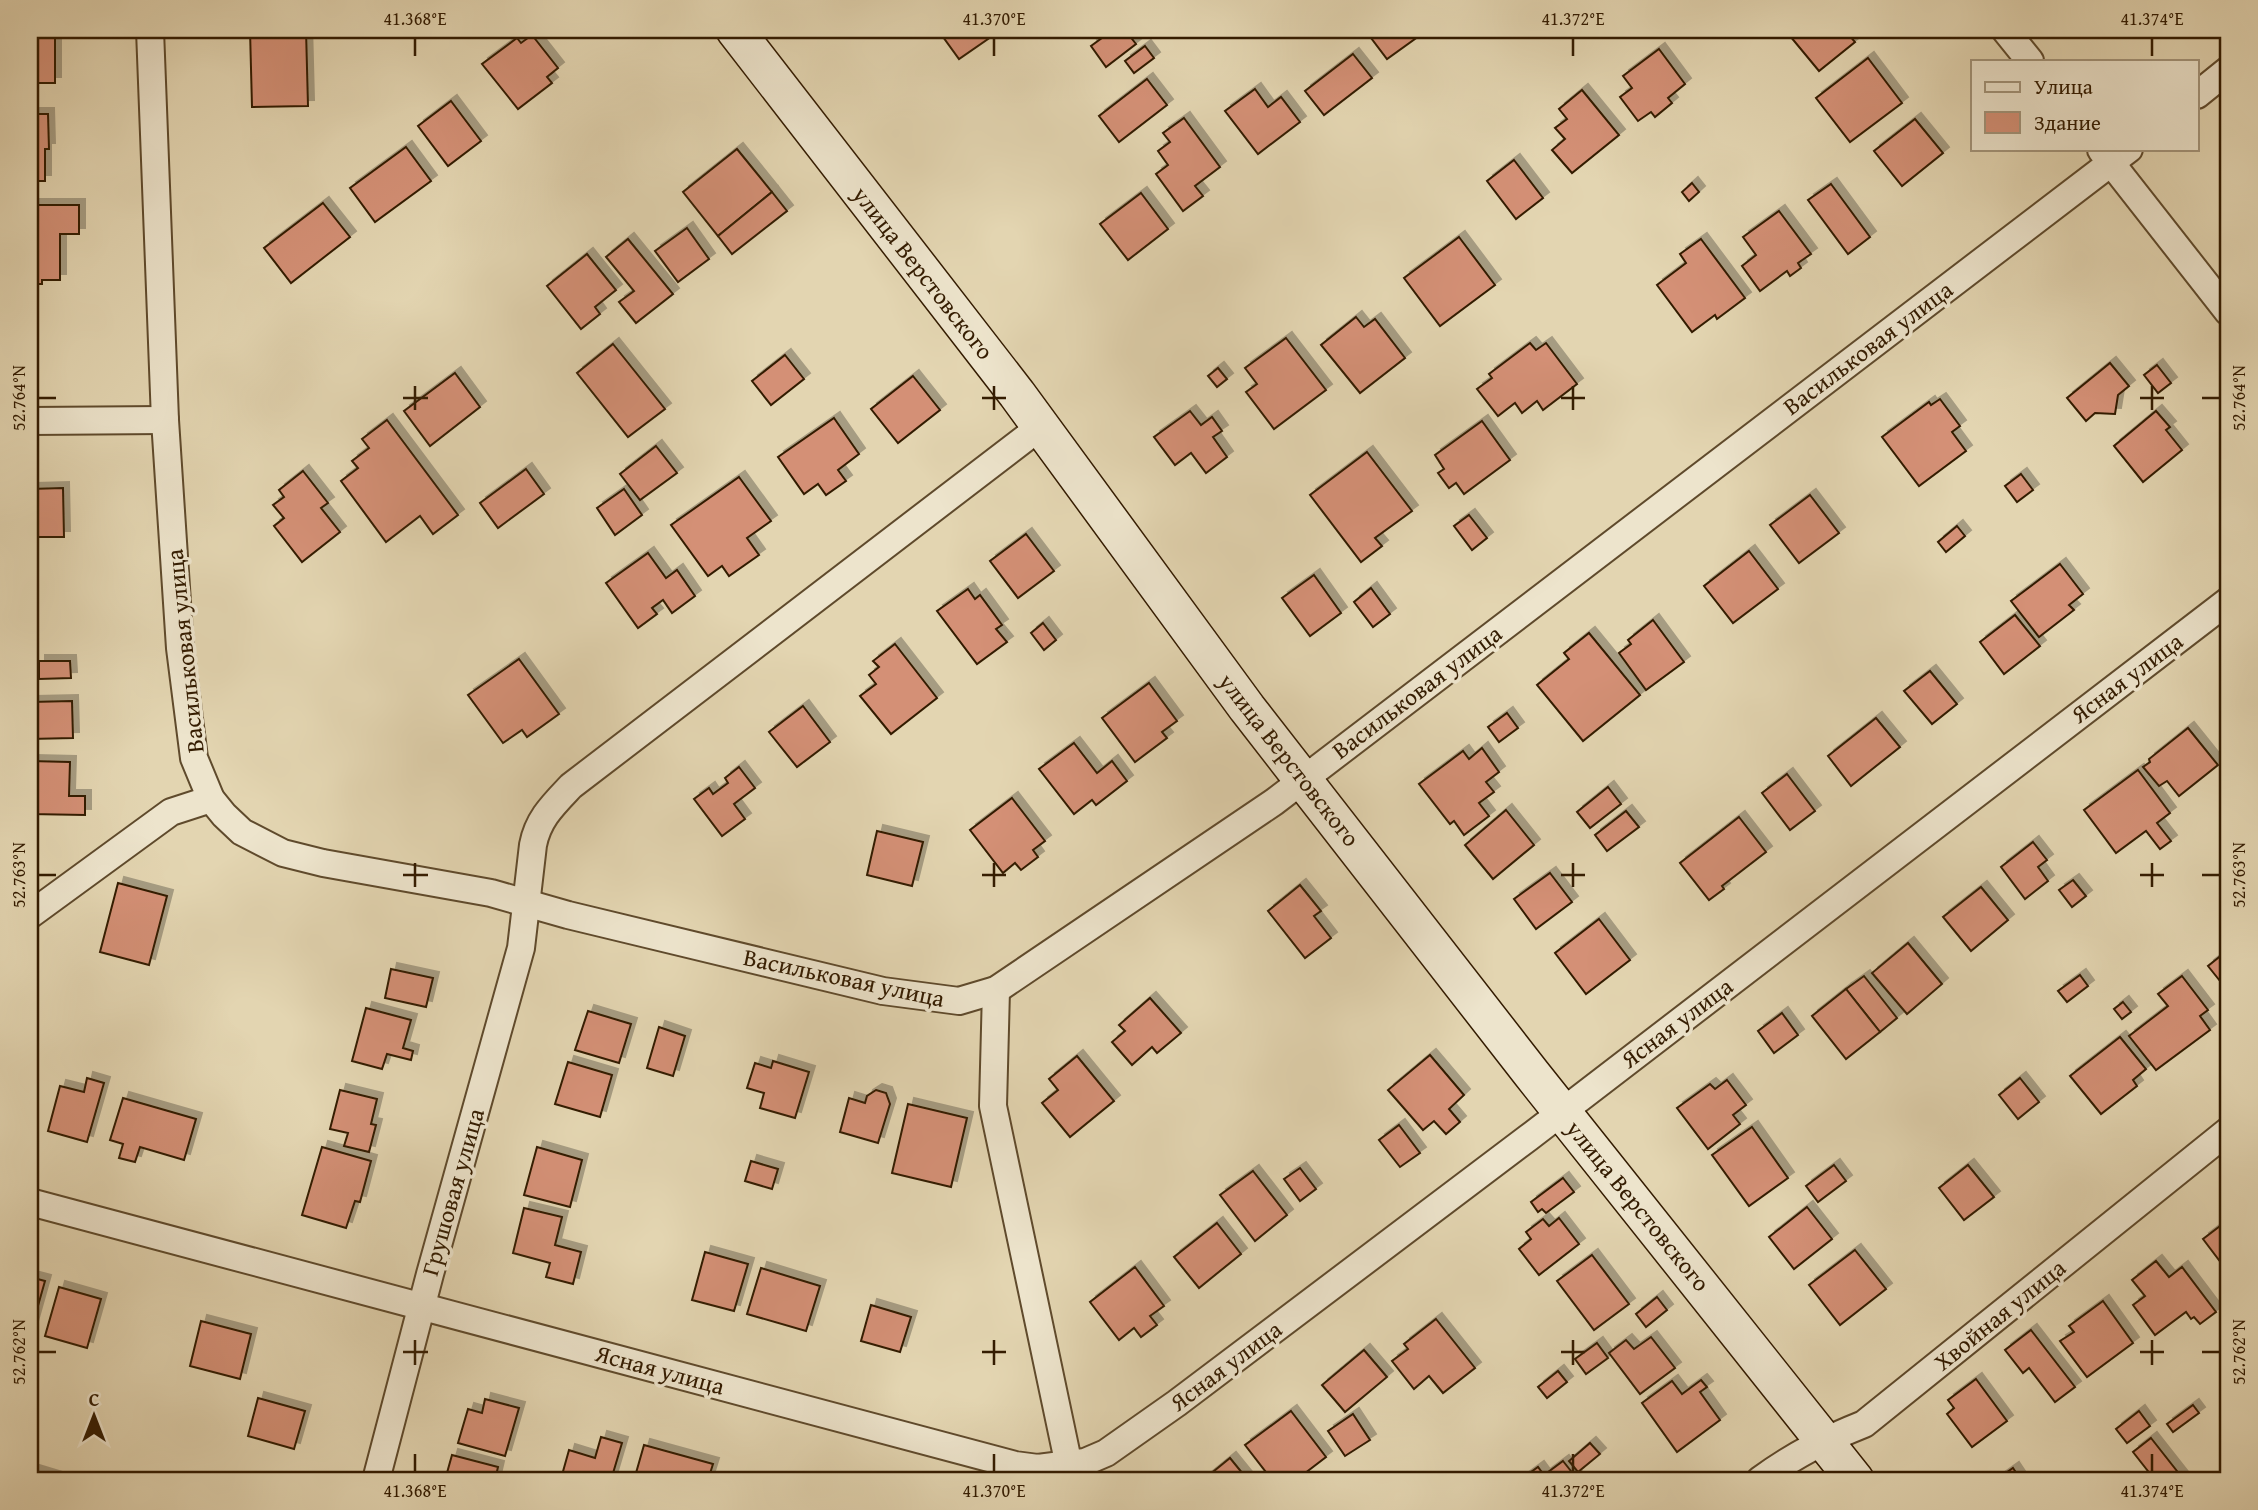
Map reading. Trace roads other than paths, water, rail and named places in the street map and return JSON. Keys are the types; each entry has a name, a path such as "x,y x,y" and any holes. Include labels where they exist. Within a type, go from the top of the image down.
{"street":[{"name":"Васильковая улица","path":"150,30 165,420 179,635 194,758 211,799 242,832 282,853 323,863 491,893 883,991 960,1001 996,990 1263,810 2113,153"},
{"name":"улица Верстовского","path":"735,30 1040,427 1247,708 1855,1480"},
{"path":"2005,30 2029,60"},
{"path":"2198,94 2228,70"},
{"path":"2113,153 2228,312"},
{"path":"30,421 165,420"},
{"name":"Грушовая улица","path":"376,1480 521,948 536,829 544,815 571,786 1040,427"},
{"name":"Ясная улица","path":"30,1202 1015,1465 1070,1473 1085,1462 1107,1452 1167,1411 2228,601"},
{"path":"30,915 171,812 211,799"},
{"path":"996,990 993,1106 1070,1473"},
{"name":"Хвойная улица","path":"1760,1480 1822,1440 1864,1424 2228,1131"}]}
